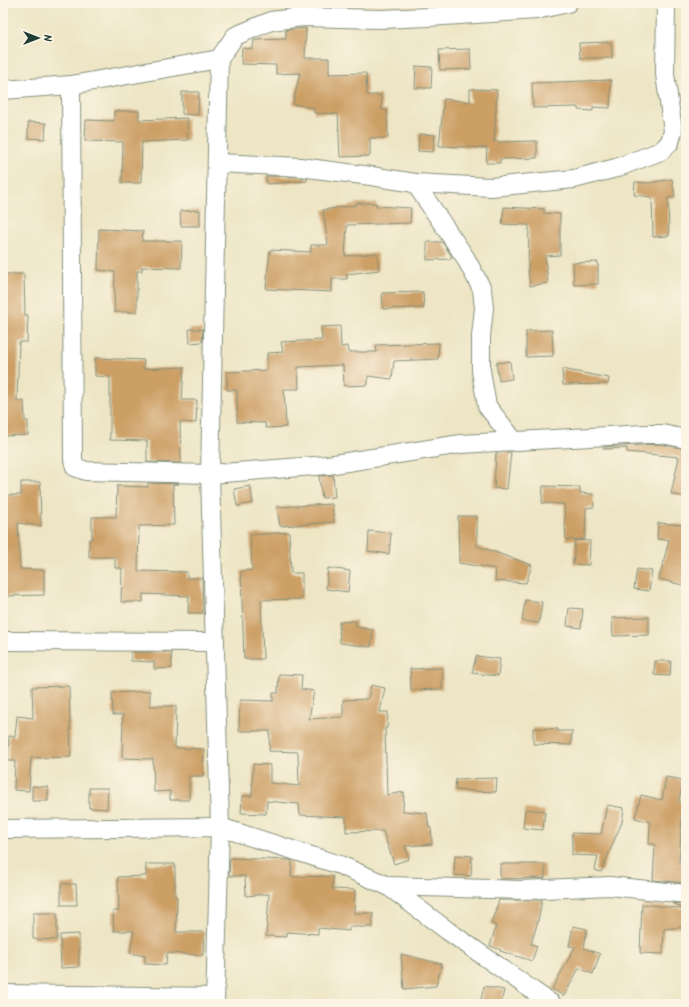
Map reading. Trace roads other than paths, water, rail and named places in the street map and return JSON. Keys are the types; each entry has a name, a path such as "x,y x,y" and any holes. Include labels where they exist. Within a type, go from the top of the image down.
{"street":[{"path":"3,994 215,1001 220,827 210,474 219,60 235,36 271,21 302,17 381,19 428,17 536,10 568,3"},
{"path":"217,163 300,167 371,176 415,184 491,187 574,179 616,168 661,151 670,142 673,131 665,74 666,3"},
{"path":"3,90 71,85 219,60"},
{"path":"71,85 73,459 75,467 86,471 210,474 328,465 461,444 645,434 662,434 686,439"},
{"path":"415,184 465,256 482,289 484,308 481,336 481,371 487,406 515,442"},
{"path":"3,641 215,642"},
{"path":"3,829 220,827 340,865 388,886 448,931 552,1004"},
{"path":"388,886 522,890 610,886 686,894"}]}
